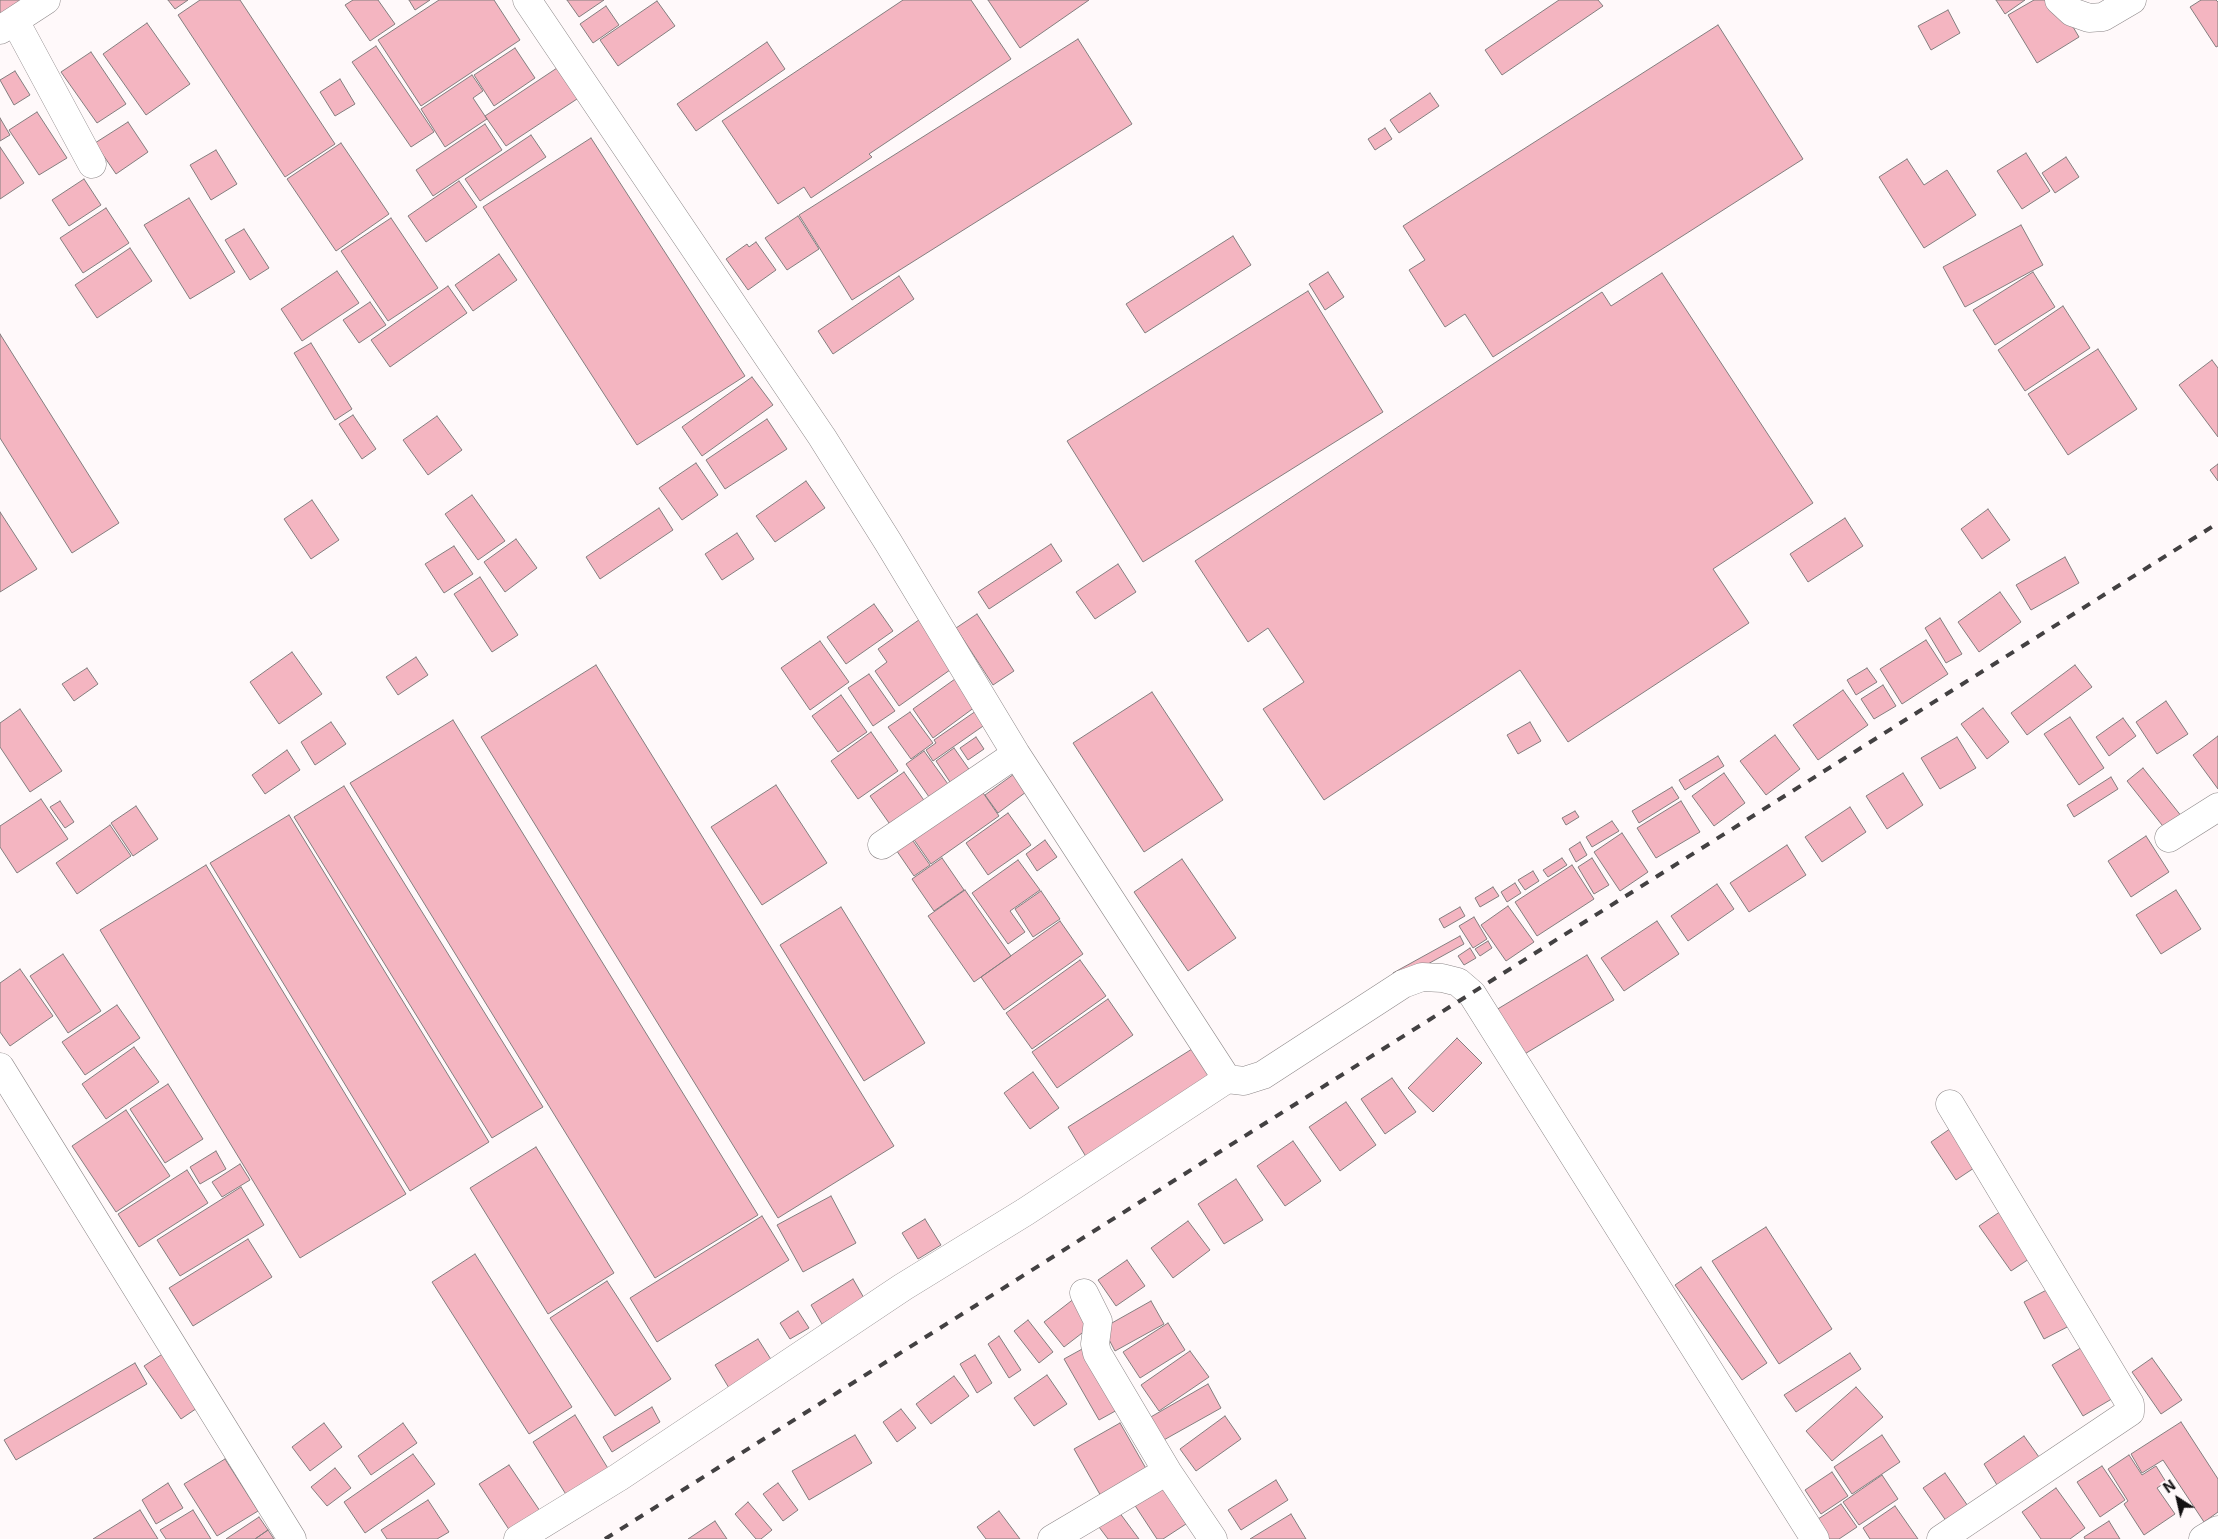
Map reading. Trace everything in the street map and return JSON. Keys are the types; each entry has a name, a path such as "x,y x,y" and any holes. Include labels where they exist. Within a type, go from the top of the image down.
{"street":[{"path":"46,0 8,25 92,164"},
{"path":"527,0 822,437 1016,754 1227,1079"},
{"path":"2059,0 2072,12 2089,18 2104,17 2132,0"},
{"path":"882,845 1016,754"},
{"path":"2169,838 2218,807"},
{"path":"518,1539 619,1477 903,1287 1025,1212 1227,1079 1244,1081 1263,1075 1403,984 1422,978 1442,978 1458,982 1472,994 1815,1539"},
{"path":"0,1067 292,1539"},
{"path":"1941,1539 2130,1412 2130,1404 1950,1104"},
{"path":"1084,1293 1098,1321 1097,1353 1167,1471 1213,1539"},
{"path":"1052,1539 1167,1471"},
{"path":"2203,1539 2218,1530"}],"building":[{"path":"0,0 29,0 0,18"},
{"path":"168,0 188,0 175,9"},
{"path":"200,0 240,0 335,144 285,177 178,15"},
{"path":"353,0 378,0 395,24 370,41 345,5"},
{"path":"409,0 430,0 415,10"},
{"path":"439,0 494,0 520,40 421,106 378,40"},
{"path":"567,0 604,0 579,17"},
{"path":"903,0 971,0 1011,59 869,154 872,157 811,198 804,187 778,204 722,121"},
{"path":"988,0 1089,0 1020,48"},
{"path":"1559,0 1598,0 1603,6 1502,75 1485,50"},
{"path":"1996,0 2025,0 2005,14"},
{"path":"2034,0 2057,0 2079,37 2037,63 2008,15"},
{"path":"2201,0 2216,0 2218,2 2218,46 2216,47 2190,7"},
{"path":"657,1 675,26 618,66 600,40"},
{"path":"606,6 619,25 593,43 580,24"},
{"path":"1948,10 1960,33 1931,50 1918,26"},
{"path":"147,23 190,84 146,115 103,54"},
{"path":"1718,25 1803,159 1493,357 1465,314 1445,327 1409,270 1425,260 1403,226"},
{"path":"1078,39 1132,124 852,300 799,215"},
{"path":"767,42 785,69 696,131 677,104"},
{"path":"376,46 434,132 411,147 352,62"},
{"path":"515,48 535,78 494,106 474,75"},
{"path":"91,52 126,104 97,123 61,72"},
{"path":"560,66 580,97 506,146 485,116"},
{"path":"15,71 30,95 14,105 0,80"},
{"path":"472,75 483,91 473,98 487,119 445,147 421,109"},
{"path":"340,79 355,104 335,116 320,92"},
{"path":"1430,93 1439,106 1399,133 1390,120"},
{"path":"37,112 67,158 39,175 9,130"},
{"path":"0,118 10,135 0,141"},
{"path":"128,122 148,152 116,174 95,143"},
{"path":"485,124 502,150 433,196 416,170"},
{"path":"1385,128 1392,139 1375,150 1368,139"},
{"path":"531,135 546,157 480,201 465,179"},
{"path":"591,138 745,376 637,445 483,207"},
{"path":"341,143 389,214 336,251 287,179"},
{"path":"0,147 24,183 0,199"},
{"path":"216,150 237,184 211,200 190,165"},
{"path":"2026,153 2050,191 2022,209 1997,171"},
{"path":"2066,157 2079,177 2055,193 2042,173"},
{"path":"1907,159 1924,185 1947,170 1976,215 1924,248 1879,177"},
{"path":"84,179 101,205 69,226 52,200"},
{"path":"459,181 477,207 426,242 408,216"},
{"path":"189,198 235,272 190,299 144,225"},
{"path":"106,208 129,243 83,273 60,238"},
{"path":"798,216 819,249 787,270 765,238"},
{"path":"391,218 438,288 388,321 341,251"},
{"path":"2021,225 2043,265 1965,307 1943,267"},
{"path":"244,229 269,268 250,280 225,240"},
{"path":"1233,236 1251,265 1145,333 1126,304"},
{"path":"756,242 776,270 748,290 726,259 747,244 749,247"},
{"path":"130,248 152,281 97,318 75,285"},
{"path":"499,254 517,280 473,311 455,285"},
{"path":"337,271 359,303 302,341 281,309"},
{"path":"1328,272 1344,297 1325,310 1309,284"},
{"path":"2033,272 2055,307 1995,345 1973,310"},
{"path":"1662,273 1813,503 1713,569 1749,623 1568,742 1520,670 1324,800 1263,709 1304,682 1268,628 1248,642 1195,561 1602,292 1611,306"},
{"path":"899,276 914,299 833,354 818,331"},
{"path":"448,286 467,313 390,367 371,340"},
{"path":"1308,291 1383,412 1143,562 1067,441"},
{"path":"370,302 386,325 359,343 343,320"},
{"path":"2063,306 2090,348 2025,391 1998,350"},
{"path":"0,334 119,523 72,553 0,438"},
{"path":"311,343 352,409 335,420 294,353"},
{"path":"2098,349 2137,409 2068,455 2028,394"},
{"path":"2212,360 2218,368 2218,437 2179,385"},
{"path":"752,377 773,405 702,456 682,427"},
{"path":"353,415 376,449 362,459 339,424"},
{"path":"437,416 462,450 428,475 403,440"},
{"path":"767,419 787,449 725,489 706,460"},
{"path":"696,463 718,495 682,520 659,488"},
{"path":"2218,464 2218,481 2210,470"},
{"path":"806,481 825,508 775,542 756,516"},
{"path":"472,495 505,541 478,560 445,514"},
{"path":"312,500 339,540 311,559 284,519"},
{"path":"659,508 673,530 600,579 586,557"},
{"path":"1988,509 2010,540 1982,559 1961,529"},
{"path":"0,512 37,569 0,592"},
{"path":"1845,518 1863,546 1808,582 1790,554"},
{"path":"737,533 754,559 722,580 705,554"},
{"path":"516,539 537,568 505,592 484,562"},
{"path":"1051,544 1062,561 989,609 978,592"},
{"path":"454,546 473,574 444,593 425,564"},
{"path":"2065,557 2079,583 2031,610 2016,585"},
{"path":"1118,564 1136,592 1095,619 1076,592"},
{"path":"480,577 518,635 492,652 454,594"},
{"path":"2000,592 2021,622 1979,652 1958,622"},
{"path":"874,604 893,631 846,664 827,637"},
{"path":"977,614 1014,671 993,685 956,628"},
{"path":"923,617 957,665 899,706 875,671 887,662 878,649"},
{"path":"1940,618 1962,654 1946,663 1925,628"},
{"path":"1926,640 1948,674 1902,704 1880,669"},
{"path":"820,641 849,682 810,710 781,668"},
{"path":"292,652 322,694 279,724 250,682"},
{"path":"416,657 428,675 398,695 386,677"},
{"path":"596,665 894,1146 778,1218 481,737"},
{"path":"2075,665 2092,687 2027,735 2011,713"},
{"path":"87,668 98,684 74,701 62,684"},
{"path":"1867,668 1877,682 1856,695 1847,680"},
{"path":"869,674 895,711 873,726 848,688"},
{"path":"955,679 975,707 933,738 913,709"},
{"path":"1883,685 1896,706 1874,719 1861,699"},
{"path":"1843,690 1868,725 1818,760 1793,725"},
{"path":"1152,692 1223,800 1144,852 1073,743"},
{"path":"841,695 867,732 838,752 812,716"},
{"path":"2166,701 2188,734 2157,754 2136,722"},
{"path":"1983,708 2009,742 1987,759 1961,724"},
{"path":"20,709 62,771 30,792 0,747 0,723"},
{"path":"976,711 986,724 933,761 926,750 936,743 934,740"},
{"path":"910,712 933,743 911,759 888,727"},
{"path":"2070,717 2104,768 2079,785 2044,734"},
{"path":"2123,718 2136,736 2109,756 2096,737"},
{"path":"453,720 758,1215 655,1278 350,783"},
{"path":"331,722 346,744 315,765 301,742"},
{"path":"1530,722 1541,741 1518,754 1507,735"},
{"path":"871,732 898,771 858,799 831,761"},
{"path":"1775,735 1800,769 1766,795 1740,761"},
{"path":"2218,736 2218,789 2193,755"},
{"path":"976,737 984,749 968,760 960,748"},
{"path":"1957,737 1976,768 1940,789 1921,758"},
{"path":"954,748 973,775 954,788 936,761"},
{"path":"287,750 300,770 265,794 252,775"},
{"path":"924,751 953,791 934,804 906,764"},
{"path":"1718,756 1724,766 1685,790 1679,780"},
{"path":"2143,768 2186,822 2170,835 2127,781"},
{"path":"904,772 928,806 894,830 870,796"},
{"path":"1724,773 1745,803 1714,826 1692,796"},
{"path":"1903,773 1923,805 1887,829 1866,796"},
{"path":"1014,774 1026,792 998,813 985,795"},
{"path":"2111,777 2118,789 2074,817 2067,805"},
{"path":"977,784 999,816 931,864 908,831"},
{"path":"776,785 827,863 762,905 711,827"},
{"path":"344,786 543,1107 492,1138 294,817"},
{"path":"1672,787 1679,798 1639,823 1632,811"},
{"path":"41,799 68,839 17,873 0,847 0,826"},
{"path":"60,801 74,822 65,828 50,807"},
{"path":"1681,801 1700,832 1656,858 1637,828"},
{"path":"136,806 158,839 133,856 111,823"},
{"path":"1850,807 1866,832 1822,862 1805,837"},
{"path":"1575,811 1579,817 1566,825 1562,818"},
{"path":"1008,813 1031,845 988,875 966,843"},
{"path":"289,815 489,1142 410,1191 210,863"},
{"path":"1612,821 1619,831 1592,847 1586,837"},
{"path":"110,825 131,856 77,894 56,863"},
{"path":"906,831 930,865 914,876 890,841"},
{"path":"1622,833 1648,872 1620,891 1594,852"},
{"path":"2146,836 2169,872 2131,897 2108,861"},
{"path":"1045,840 1057,857 1037,871 1026,854"},
{"path":"1580,842 1587,855 1576,862 1569,849"},
{"path":"1787,845 1806,875 1749,912 1730,883"},
{"path":"942,858 964,890 934,911 912,879"},
{"path":"1562,858 1567,865 1548,877 1543,870"},
{"path":"1592,858 1609,885 1594,894 1578,867"},
{"path":"1182,859 1236,938 1188,971 1134,892"},
{"path":"1018,860 1040,890 1010,911 1025,932 1008,944 972,893"},
{"path":"206,865 406,1194 300,1258 100,930"},
{"path":"1572,865 1594,899 1537,936 1515,902"},
{"path":"1533,871 1539,881 1525,890 1518,880"},
{"path":"1515,883 1521,893 1507,902 1501,892"},
{"path":"1717,884 1734,909 1688,941 1671,916"},
{"path":"1493,887 1499,896 1480,907 1475,898"},
{"path":"965,890 1011,956 974,982 928,916"},
{"path":"2176,890 2201,929 2161,954 2136,915"},
{"path":"1041,891 1060,919 1033,937 1015,909"},
{"path":"1508,906 1534,942 1506,961 1481,925"},
{"path":"841,907 925,1043 864,1081 780,945"},
{"path":"1460,907 1465,916 1444,928 1439,919"},
{"path":"1474,917 1487,939 1473,948 1459,926"},
{"path":"1060,921 1083,954 1004,1010 981,977"},
{"path":"1657,921 1679,954 1624,991 1601,958"},
{"path":"1460,936 1464,944 1397,981 1393,973"},
{"path":"1488,941 1492,948 1480,956 1475,949"},
{"path":"1470,948 1476,958 1464,965 1458,956"},
{"path":"63,954 101,1011 68,1033 30,976"},
{"path":"1587,955 1614,1000 1523,1055 1496,1010"},
{"path":"1080,960 1106,996 1032,1049 1006,1013"},
{"path":"20,969 53,1016 10,1046 0,1032 0,983"},
{"path":"1108,999 1133,1035 1057,1088 1032,1052"},
{"path":"117,1005 140,1038 85,1075 62,1042"},
{"path":"1457,1038 1482,1063 1433,1112 1408,1088"},
{"path":"134,1047 159,1082 106,1119 82,1084"},
{"path":"1192,1049 1213,1081 1088,1160 1068,1127"},
{"path":"1033,1072 1059,1108 1030,1129 1004,1093"},
{"path":"1392,1078 1416,1112 1385,1134 1361,1099"},
{"path":"168,1084 203,1139 165,1163 130,1109"},
{"path":"1346,1102 1376,1145 1340,1171 1309,1127"},
{"path":"126,1110 170,1176 116,1212 72,1146"},
{"path":"1957,1124 1983,1162 1956,1180 1931,1142"},
{"path":"1293,1141 1321,1181 1285,1206 1257,1166"},
{"path":"536,1147 614,1273 548,1314 470,1188"},
{"path":"216,1151 226,1169 200,1184 190,1167"},
{"path":"240,1164 250,1180 222,1197 212,1182"},
{"path":"187,1170 208,1203 139,1247 118,1214"},
{"path":"1236,1179 1263,1220 1224,1244 1198,1204"},
{"path":"241,1187 264,1225 180,1276 157,1240"},
{"path":"831,1196 856,1243 803,1272 777,1225"},
{"path":"2007,1207 2038,1253 2011,1271 1979,1226"},
{"path":"762,1216 789,1260 657,1342 630,1298"},
{"path":"925,1219 941,1245 918,1259 902,1233"},
{"path":"1188,1221 1210,1250 1173,1278 1151,1248"},
{"path":"1766,1227 1832,1329 1779,1364 1712,1261"},
{"path":"248,1239 272,1277 193,1326 169,1288"},
{"path":"475,1254 572,1407 529,1434 432,1282"},
{"path":"1127,1260 1145,1286 1116,1306 1098,1280"},
{"path":"1701,1267 1767,1363 1742,1380 1675,1285"},
{"path":"853,1279 864,1298 822,1324 811,1305"},
{"path":"607,1281 671,1379 615,1416 550,1318"},
{"path":"2054,1286 2073,1324 2044,1339 2024,1302"},
{"path":"1075,1298 1095,1323 1064,1347 1044,1322"},
{"path":"1151,1301 1164,1324 1115,1351 1103,1328"},
{"path":"798,1311 809,1328 790,1339 780,1323"},
{"path":"1028,1320 1053,1352 1039,1363 1014,1331"},
{"path":"1168,1323 1185,1350 1140,1378 1123,1352"},
{"path":"999,1336 1021,1370 1009,1378 988,1344"},
{"path":"758,1339 772,1361 729,1388 715,1365"},
{"path":"2084,1346 2115,1397 2083,1416 2052,1365"},
{"path":"1084,1348 1119,1409 1099,1420 1064,1359"},
{"path":"167,1351 203,1404 181,1419 144,1366"},
{"path":"1190,1351 1209,1377 1159,1411 1141,1385"},
{"path":"1850,1353 1861,1369 1796,1412 1784,1395"},
{"path":"975,1355 992,1383 977,1393 960,1364"},
{"path":"2152,1358 2182,1400 2161,1414 2132,1372"},
{"path":"135,1363 147,1384 16,1460 4,1440"},
{"path":"1047,1375 1067,1404 1034,1426 1014,1398"},
{"path":"954,1376 969,1396 931,1424 916,1404"},
{"path":"1208,1384 1221,1408 1162,1441 1149,1418"},
{"path":"1856,1387 1883,1417 1832,1461 1806,1431"},
{"path":"652,1407 660,1422 612,1452 603,1437"},
{"path":"901,1409 916,1428 897,1442 883,1422"},
{"path":"575,1415 609,1470 567,1496 533,1442"},
{"path":"1225,1416 1241,1439 1196,1471 1180,1449"},
{"path":"2181,1422 2218,1479 2218,1512 2204,1522 2163,1460 2142,1473 2131,1454"},
{"path":"324,1423 342,1447 310,1471 292,1447"},
{"path":"403,1423 417,1443 371,1475 358,1456"},
{"path":"1120,1423 1148,1472 1102,1498 1074,1449"},
{"path":"855,1435 872,1463 809,1500 792,1471"},
{"path":"1882,1435 1900,1462 1852,1494 1834,1467"},
{"path":"2024,1436 2039,1457 1997,1485 1984,1464"},
{"path":"413,1454 435,1484 365,1533 344,1502"},
{"path":"2129,1455 2142,1475 2156,1466 2166,1482 2157,1488 2175,1514 2144,1535 2124,1504 2128,1501 2108,1469"},
{"path":"225,1459 258,1511 217,1536 184,1484"},
{"path":"509,1465 540,1511 510,1531 479,1484"},
{"path":"2102,1466 2125,1500 2100,1517 2077,1482"},
{"path":"335,1468 351,1488 327,1506 311,1487"},
{"path":"1832,1472 1848,1496 1821,1514 1805,1490"},
{"path":"1945,1473 1970,1509 1949,1525 1923,1488"},
{"path":"1882,1475 1898,1499 1859,1525 1843,1502"},
{"path":"1276,1480 1288,1500 1241,1530 1228,1510"},
{"path":"168,1483 183,1508 156,1524 142,1500"},
{"path":"778,1483 798,1510 783,1521 763,1494"},
{"path":"1161,1486 1186,1524 1163,1539 1157,1539 1134,1504"},
{"path":"2056,1488 2085,1528 2070,1539 2041,1539 2022,1512"},
{"path":"428,1500 449,1532 437,1539 387,1539 381,1530"},
{"path":"748,1502 772,1530 761,1539 756,1539 735,1514"},
{"path":"1841,1504 1857,1527 1839,1539 1822,1539 1812,1523"},
{"path":"1895,1506 1918,1539 1870,1539 1863,1528"},
{"path":"140,1510 158,1539 93,1539"},
{"path":"193,1510 211,1539 166,1539 160,1530"},
{"path":"999,1511 1020,1539 986,1539 977,1527"},
{"path":"1119,1512 1139,1539 1108,1539 1099,1527"},
{"path":"1291,1514 1306,1539 1250,1539"},
{"path":"259,1517 268,1530 255,1539 226,1539"},
{"path":"715,1521 727,1539 688,1539"},
{"path":"2109,1521 2120,1539 2085,1539 2084,1537"},
{"path":"268,1530 274,1539 255,1539"}],"railway":[{"path":"605,1539 2218,523"}]}
